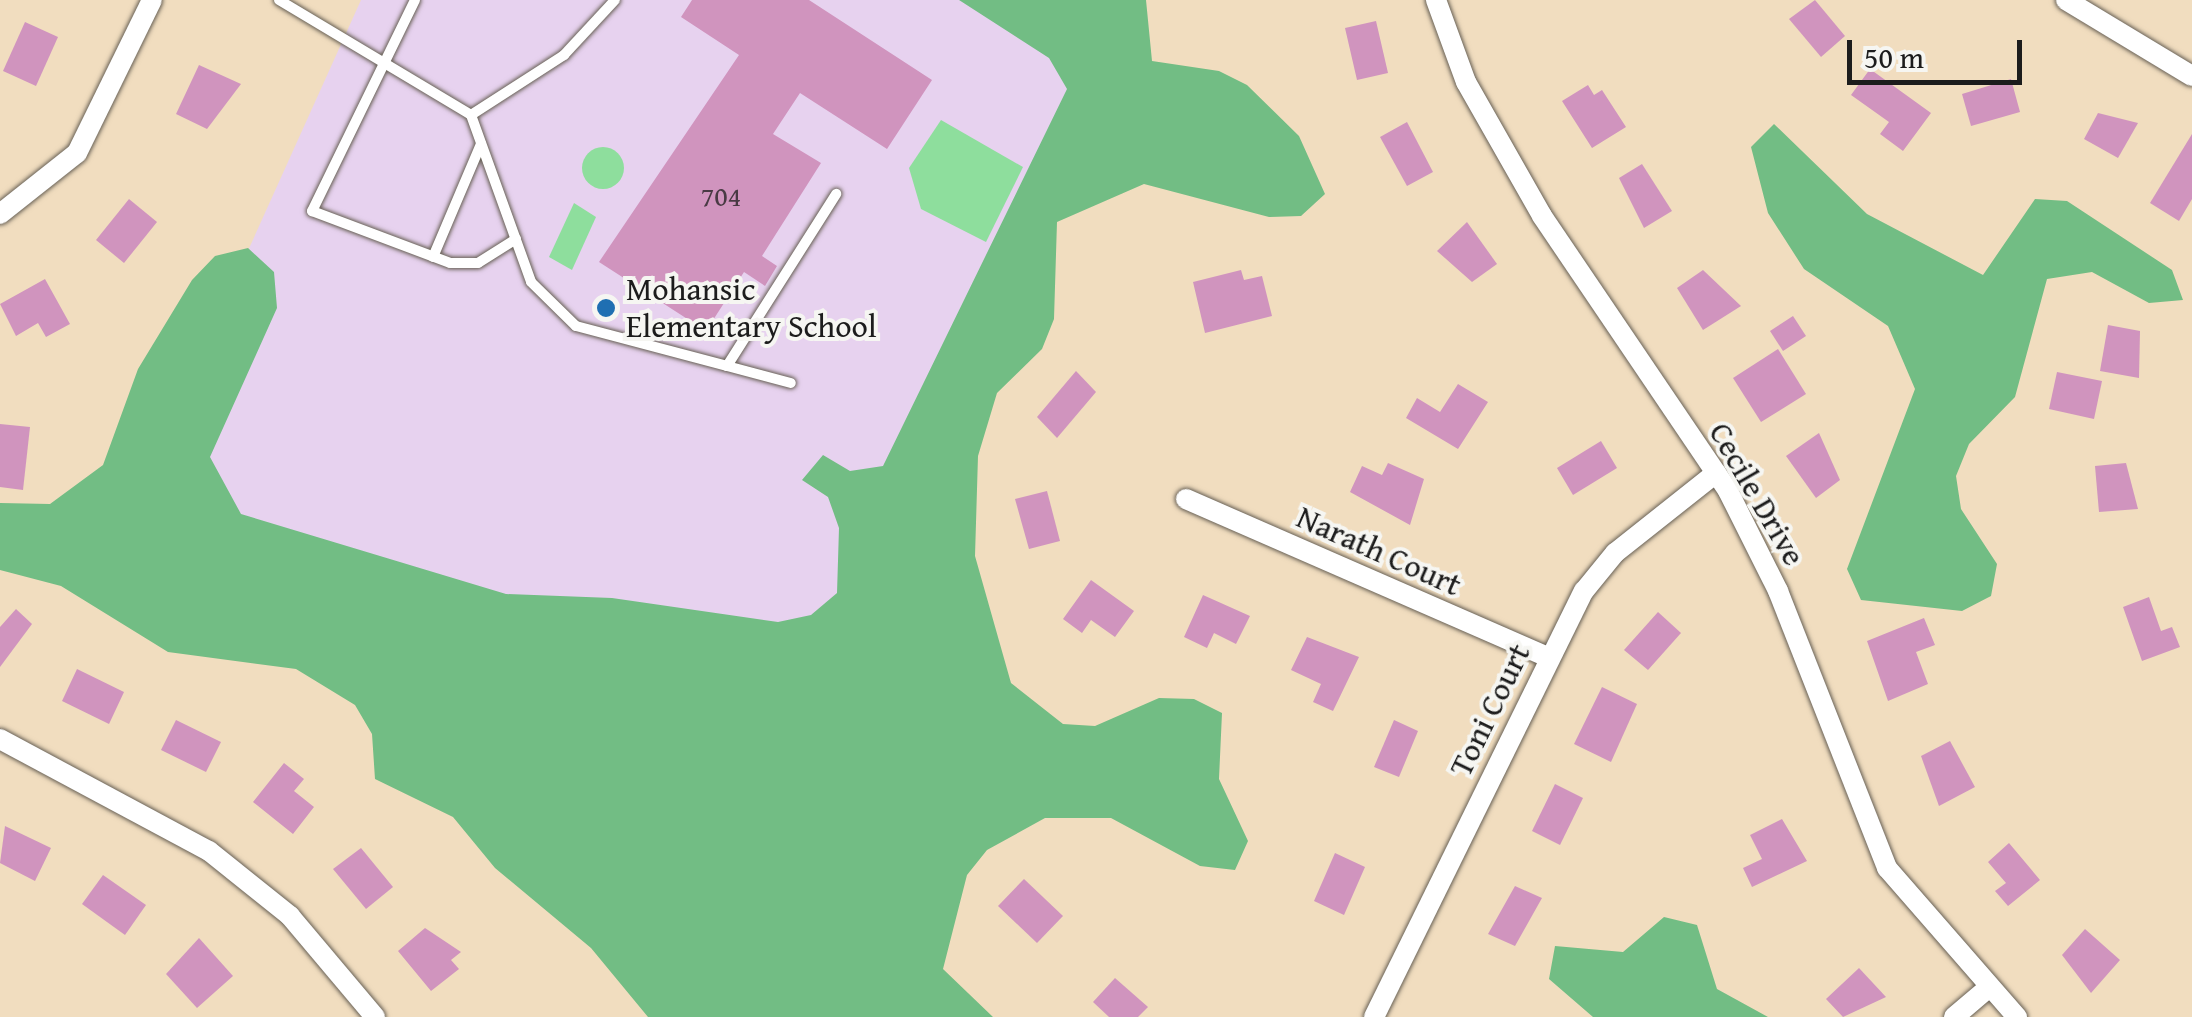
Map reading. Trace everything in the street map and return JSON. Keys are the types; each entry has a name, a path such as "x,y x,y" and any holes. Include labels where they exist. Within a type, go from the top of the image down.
{"street":[{"path":"0,214 77,153 152,0"},
{"name":"Cecile Drive","path":"1436,0 1466,82 1542,216 1716,473 1778,591 1887,868 1987,988 2017,1017"},
{"path":"2066,0 2192,76"},
{"name":"Toni Court","path":"1374,1017 1548,657 1615,553 1716,473"},
{"name":"Narath Court","path":"1186,499 1548,657"},
{"path":"0,739 209,852 290,916 375,1017"},
{"path":"1954,1017 1987,988"}],"lane":[{"path":"279,0 471,115 531,282 576,326 791,382"},
{"path":"415,0 312,211 433,257 478,263 516,239"},
{"path":"471,115 564,55 615,0"},
{"path":"433,257 481,144"},
{"path":"727,366 836,194"}],"shaded area":[{"name":"Mohansic Elementary School","path":"361,0 977,0 1096,77 820,675 118,539"}],"green space":[{"path":"959,0 1146,0 1152,61 1219,71 1247,85 1299,136 1325,194 1301,216 1269,217 1144,184 1057,222 1054,319 1042,349 997,393 978,456 975,556 1011,683 1063,724 1095,726 1159,698 1194,699 1222,713 1219,779 1248,841 1235,870 1200,866 1111,818 1045,818 987,850 967,875 943,969 993,1017 648,1017 591,948 495,868 453,817 375,779 372,734 355,705 296,669 168,652 61,586 0,570 0,503 50,504 103,465 138,369 192,280 215,256 248,248 274,272 277,308 210,457 241,514 506,594 612,598 778,622 811,615 837,593 839,528 828,497 802,480 823,455 850,471 883,466 1067,89 1049,58"},
{"path":"941,120 1023,167 986,242 921,209 909,168"},
{"path":"1774,124 1867,214 1983,275 2035,199 2067,201 2172,270 2183,300 2149,303 2092,272 2047,279 2015,397 1969,444 1956,476 1961,509 1997,564 1991,596 1962,611 1861,600 1847,569 1915,389 1888,326 1804,269 1768,213 1751,147"},
{"path":"603,147 618,153 624,168 618,183 603,189 588,183 582,168 588,153"},
{"path":"574,203 596,217 572,270 549,257"},
{"path":"1664,917 1697,925 1717,989 1768,1017 1593,1017 1549,979 1555,946 1623,952"}],"building":[{"name":"Mohansic Elementary School","path":"692,0 809,0 932,80 887,149 800,93 773,134 821,163 762,256 777,266 765,286 744,272 706,331 599,262 739,55 681,17"},
{"path":"1815,0 1845,36 1821,57 1789,19"},
{"path":"1376,21 1388,73 1357,80 1345,28"},
{"path":"25,22 58,37 36,86 3,71"},
{"path":"199,65 241,84 207,129 176,114"},
{"path":"1870,69 1931,113 1903,151 1880,134 1889,122 1851,95"},
{"path":"2011,79 2020,112 1971,126 1962,94"},
{"path":"1588,85 1594,95 1602,90 1626,127 1592,148 1562,101"},
{"path":"2098,113 2138,123 2118,158 2084,139"},
{"path":"1407,122 1433,172 1407,186 1380,137"},
{"path":"2192,134 2192,199 2179,221 2150,203"},
{"path":"1642,164 1672,211 1644,228 1619,178"},
{"path":"129,199 157,222 124,263 96,240"},
{"path":"1467,222 1497,264 1472,282 1437,251"},
{"path":"1241,270 1244,280 1262,276 1272,316 1205,333 1193,282"},
{"path":"1703,270 1741,306 1703,330 1677,288"},
{"path":"45,279 70,324 46,337 38,323 16,336 0,304"},
{"path":"1793,316 1806,336 1783,351 1770,331"},
{"path":"2108,325 2140,331 2139,378 2100,371"},
{"path":"1778,349 1806,394 1761,422 1733,378"},
{"path":"1076,371 1096,392 1057,438 1037,417"},
{"path":"2057,372 2102,381 2094,419 2049,409"},
{"path":"1458,384 1488,402 1458,449 1406,418 1417,398 1440,412"},
{"path":"0,424 30,427 23,490 0,487"},
{"path":"1819,433 1840,480 1816,498 1786,456"},
{"path":"1601,441 1617,468 1573,495 1557,468"},
{"path":"1388,463 1424,479 1410,525 1350,492 1362,466 1382,475"},
{"path":"2126,463 2138,509 2099,512 2095,466"},
{"path":"1047,491 1060,541 1029,549 1015,499"},
{"path":"1091,580 1134,611 1115,637 1091,620 1082,633 1063,619"},
{"path":"1203,595 1250,616 1236,644 1214,633 1207,648 1184,637"},
{"path":"2149,597 2161,631 2172,627 2180,647 2142,661 2123,607"},
{"path":"16,609 32,624 0,667 0,627"},
{"path":"1658,612 1681,633 1648,670 1624,650"},
{"path":"1924,618 1935,645 1916,652 1928,684 1888,701 1867,641"},
{"path":"1307,637 1359,657 1333,711 1313,702 1321,684 1291,670"},
{"path":"77,669 124,692 109,724 62,701"},
{"path":"1602,687 1637,704 1611,762 1574,744"},
{"path":"176,720 221,742 206,772 161,750"},
{"path":"1394,720 1418,731 1399,777 1374,767"},
{"path":"1950,741 1975,787 1939,806 1921,756"},
{"path":"284,763 304,779 294,791 314,807 293,834 253,802"},
{"path":"1555,784 1583,798 1560,845 1532,831"},
{"path":"1782,819 1807,861 1752,887 1743,868 1762,859 1750,835"},
{"path":"5,826 51,848 35,881 0,863"},
{"path":"2009,843 2040,880 2008,906 1995,891 2006,883 1988,862"},
{"path":"361,848 393,887 366,909 333,869"},
{"path":"1335,853 1365,867 1344,915 1314,901"},
{"path":"103,875 146,905 125,935 82,904"},
{"path":"1024,879 1063,916 1037,943 998,906"},
{"path":"1515,886 1542,898 1515,946 1488,934"},
{"path":"425,928 461,952 451,960 459,969 431,991 398,951"},
{"path":"2085,929 2120,960 2091,993 2062,955"},
{"path":"199,938 233,976 197,1008 166,974"},
{"path":"1859,968 1886,997 1843,1017 1826,999"},
{"path":"1115,978 1148,1007 1138,1017 1109,1017 1093,1002"}],"place":[{"name":"Mohansic Elementary School","path":"606,308"}]}
